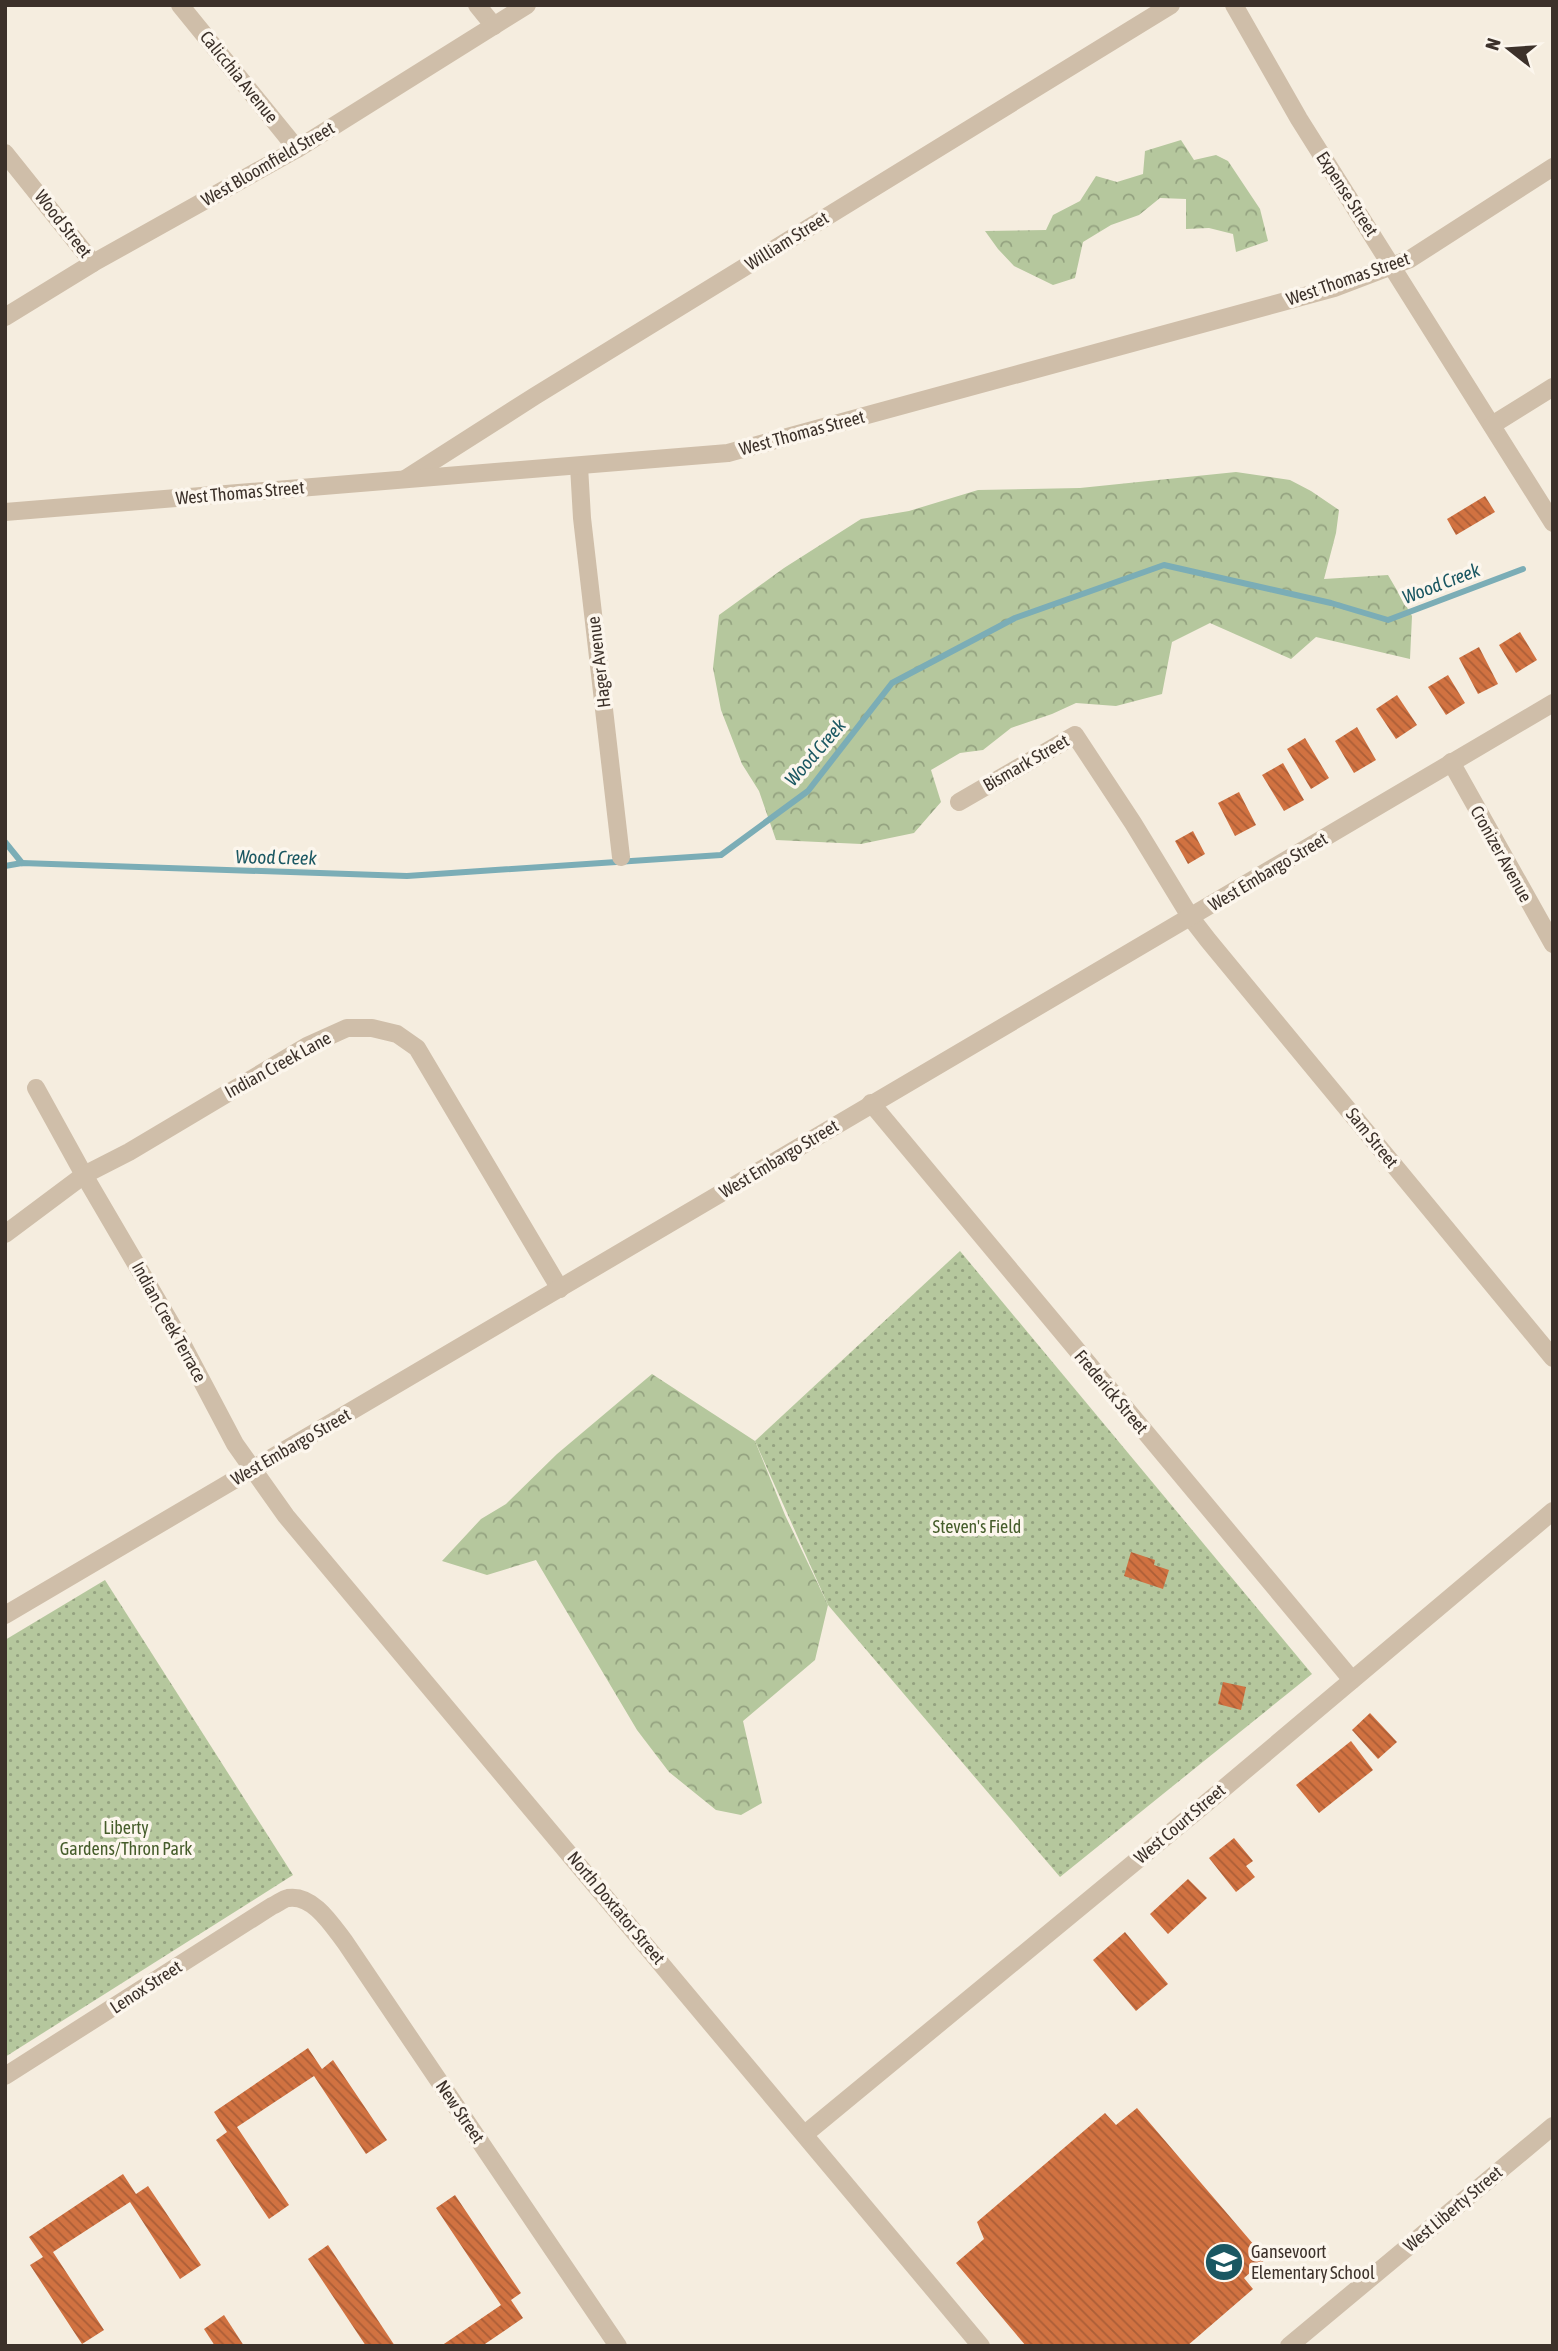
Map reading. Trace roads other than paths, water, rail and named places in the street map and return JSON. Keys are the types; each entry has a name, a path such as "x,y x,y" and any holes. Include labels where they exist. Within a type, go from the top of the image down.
{"street":[{"name":"Calicchia Avenue","path":"180,5 297,149"},
{"path":"477,5 494,26"},
{"name":"West Bloomfield Street","path":"5,317 93,263 297,149 527,5"},
{"name":"William Street","path":"405,480 535,396 1171,5"},
{"name":"Expense Street","path":"1234,5 1299,119 1553,523"},
{"name":"Wood Street","path":"5,153 93,263"},
{"name":"West Thomas Street","path":"5,512 728,453 1334,288 1410,259 1553,167"},
{"path":"1492,425 1553,387"},
{"name":"Hager Avenue","path":"579,466 582,518 621,857"},
{"name":"West Embargo Street","path":"5,1615 1553,703"},
{"name":"Bismark Street","path":"959,802 1075,735 1133,823"},
{"name":"Cronizer Avenue","path":"1451,762 1553,944"},
{"name":"Sam Street","path":"1133,823 1191,918 1553,1359"},
{"name":"Indian Creek Lane","path":"84,1175 129,1152 307,1046 347,1028 372,1028 397,1034 417,1048 560,1289"},
{"name":"Indian Creek Terrace","path":"36,1087 177,1334 235,1444 252,1469"},
{"name":"Frederick Street","path":"871,1103 1352,1680"},
{"path":"5,1234 84,1175"},
{"name":"North Doxtator Street","path":"252,1469 304,1537 981,2346"},
{"name":"West Court Street","path":"805,2134 1553,1511"},
{"name":"Lenox Street","path":"5,2076 287,1899"},
{"name":"New Street","path":"287,1899 308,1901 329,1920 618,2346"},
{"name":"West Liberty Street","path":"1289,2346 1553,2126"}],"waterway":[{"name":"Wood Creek","path":"5,866 22,863 407,876 721,855 808,791 892,683 1015,618 1164,565 1331,603 1388,620 1523,569"},
{"path":"5,842 22,863"}],"place":[{"name":"Gansevoort Elementary School","path":"1224,2262"}],"park label":[{"name":"Steven's Field","path":"977,1527"},
{"name":"Liberty Gardens/Thron Park","path":"126,1838"}]}
